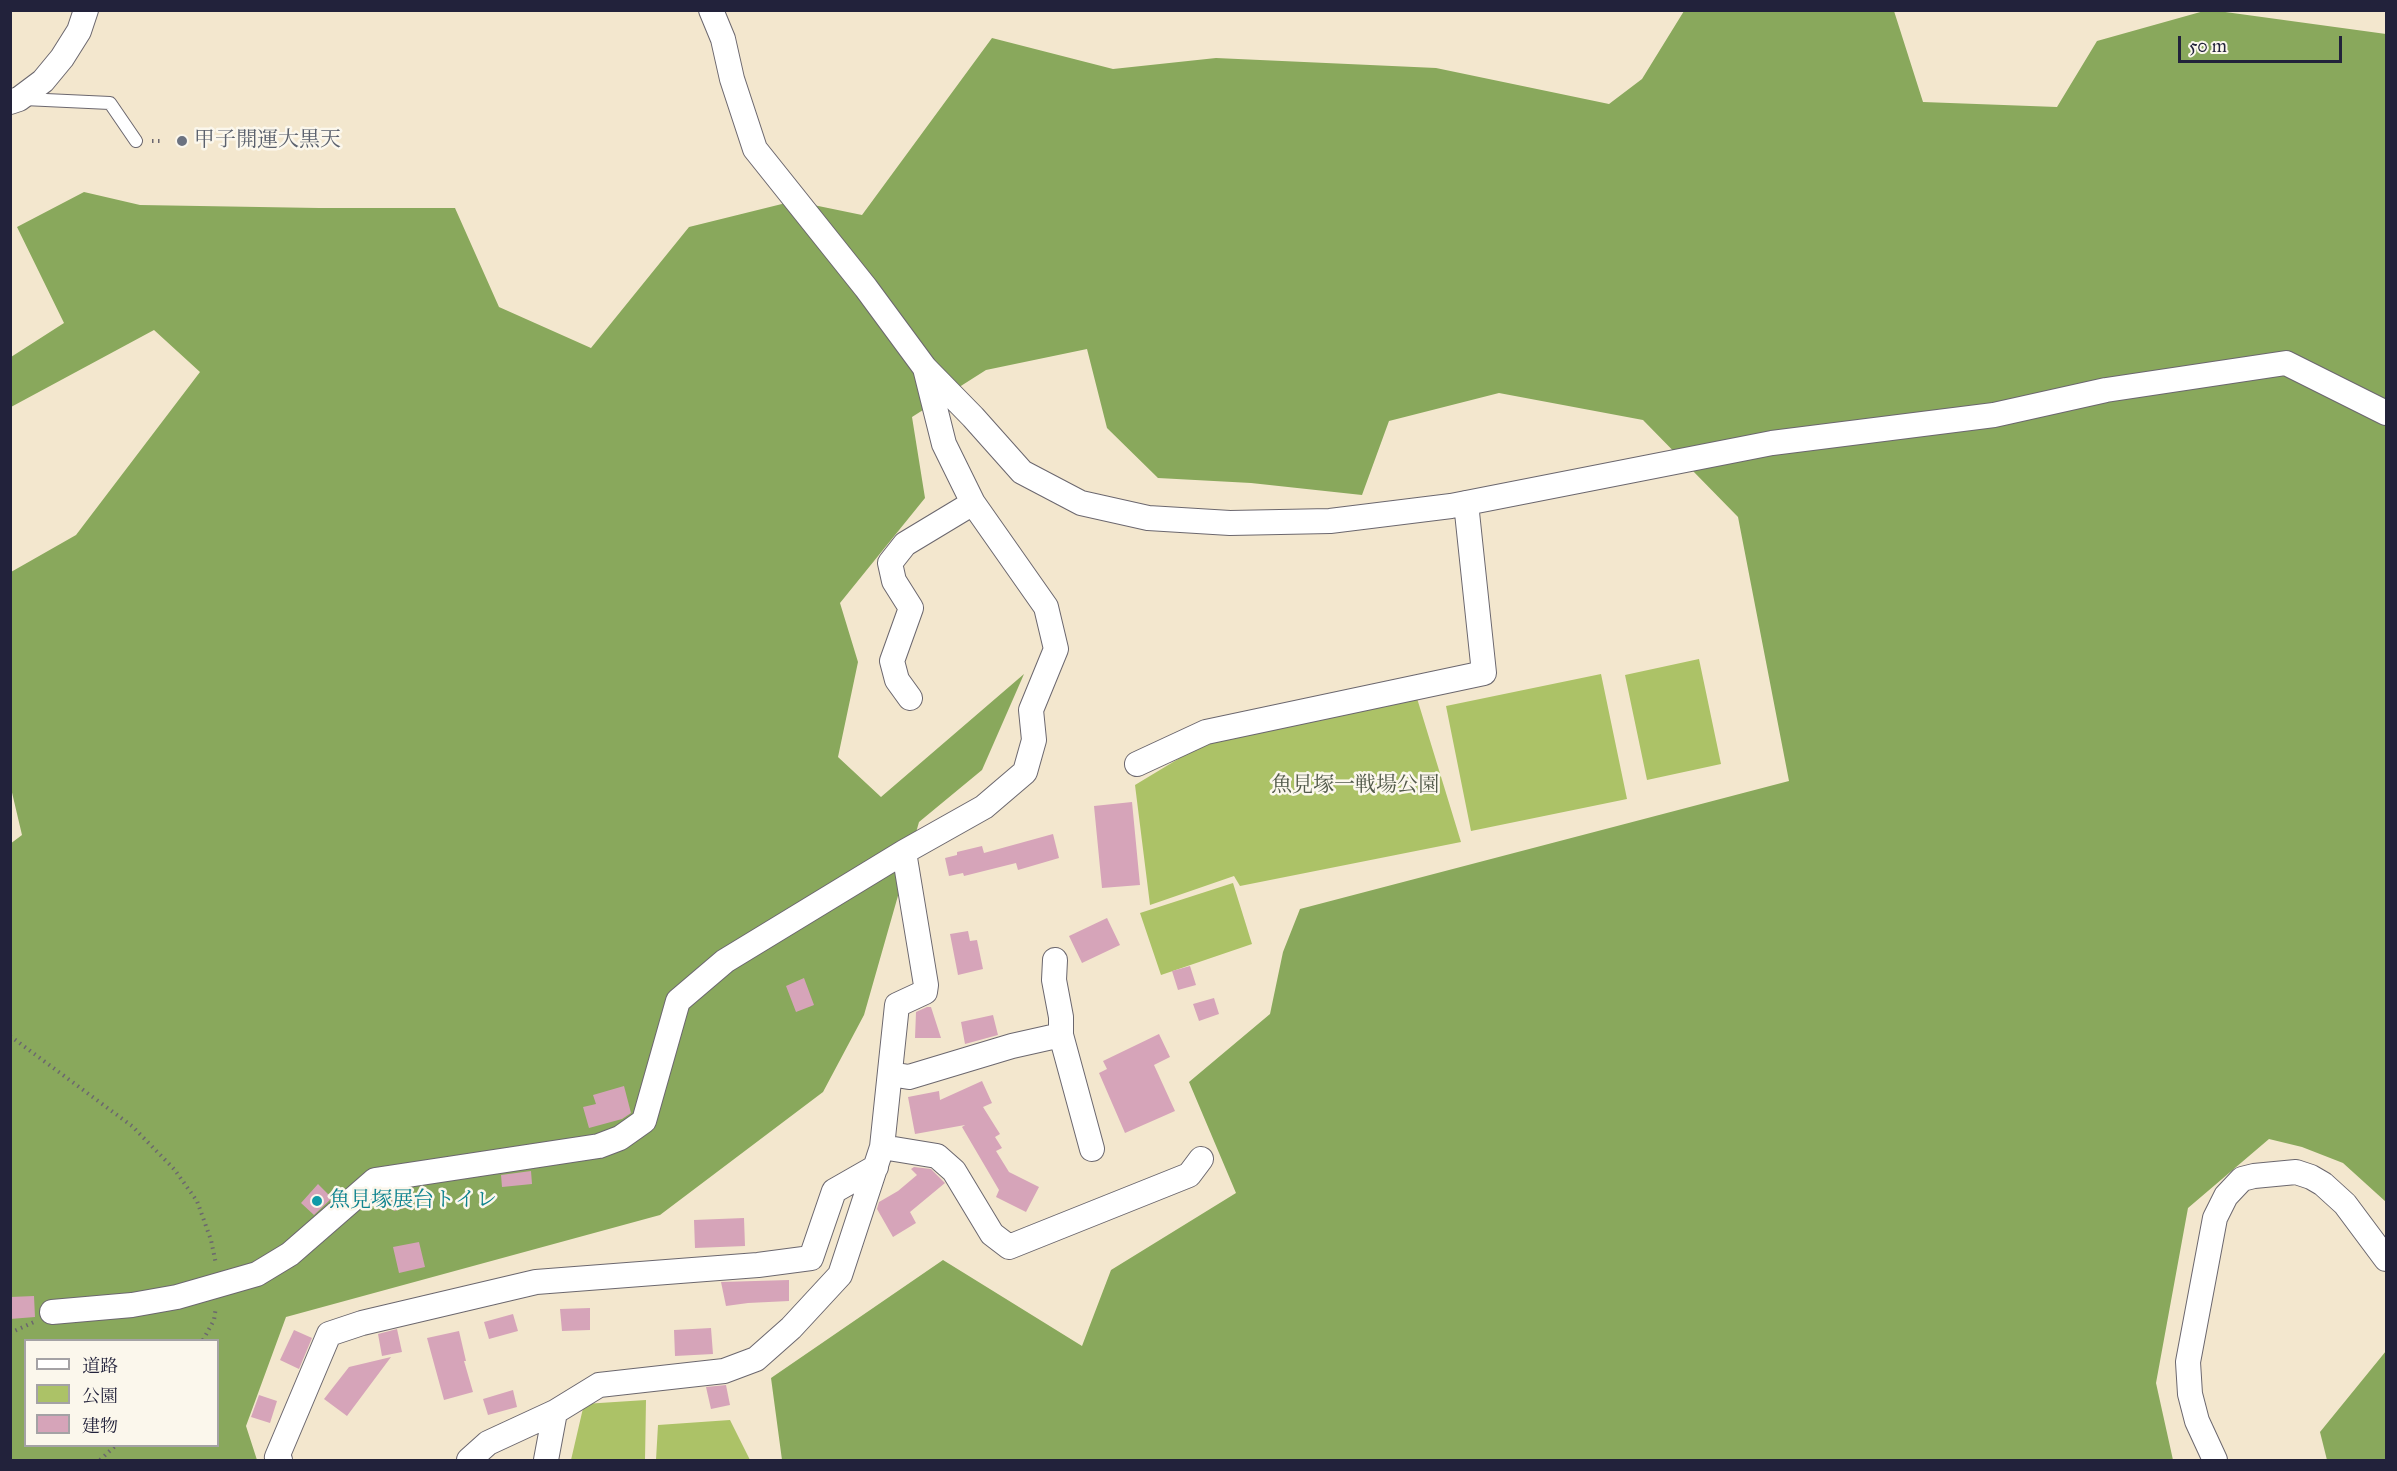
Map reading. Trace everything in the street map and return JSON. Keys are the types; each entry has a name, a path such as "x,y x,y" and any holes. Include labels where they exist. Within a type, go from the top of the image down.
{"street":[{"path":"15,100 43,81 62,58 79,31 86,10"},
{"path":"711,10 723,39 732,79 755,148 866,288 925,368 1022,472 1081,503 1149,518 1230,523 1330,522 1466,503 1772,443 1994,415 2106,390 2286,363 2386,413"},
{"path":"52,1312 132,1305 177,1297 257,1274 290,1254 375,1180 599,1146 620,1138 645,1121 678,1001 725,961 904,852 984,807 1024,772 1035,740 1031,710 1056,649 1046,607 973,503 944,444 925,368"},
{"path":"910,698 897,680 892,661 910,608 894,581 890,563 905,544 973,503"},
{"path":"1137,764 1206,732 1484,673 1466,503"},
{"path":"470,1461 488,1443 555,1412 599,1385 724,1371 756,1359 791,1328 840,1275 879,1157 897,1005 925,992 926,986 904,852"},
{"path":"1055,960 1054,980 1061,1017 1061,1035 1092,1149"},
{"path":"890,1074 909,1077 1012,1046 1061,1035"},
{"path":"280,1461 277,1457 329,1334 362,1323 536,1281 758,1265 811,1258 834,1191 879,1157 937,1156 954,1171 992,1234 1009,1247 1189,1175 1201,1159"},
{"path":"2215,1461 2197,1421 2190,1394 2188,1362 2215,1218 2226,1196 2242,1179 2254,1176 2296,1172 2311,1177 2323,1184 2345,1204 2386,1259"},
{"path":"546,1461 555,1412"}],"lane":[{"path":"15,100 110,103 136,141"}],"path":[{"path":"10,1036 132,1126 174,1169 197,1202 211,1240 219,1285 214,1320 204,1339"},
{"path":"100,1461 114,1447"}],"green space":[{"path":"1684,11 1894,11 1923,102 2057,107 2097,41 2204,11 2386,34 2386,1202 2343,1163 2302,1147 2269,1139 2188,1208 2156,1383 2173,1460 782,1460 771,1378 943,1260 1082,1346 1111,1270 1236,1193 1189,1082 1270,1014 1283,952 1300,909 1789,781 1738,517 1643,420 1499,393 1389,421 1362,495 1251,483 1158,478 1107,428 1087,349 986,370 912,417 925,498 840,603 858,662 838,757 881,797 1024,674 982,770 919,822 864,1015 823,1092 660,1215 286,1317 246,1426 257,1460 11,1460 10,844 22,835 10,784 11,572 76,535 200,372 154,330 11,407 11,357 64,323 17,227 84,192 140,205 455,208 499,307 591,348 689,227 794,201 862,215 992,38 1113,69 1216,58 1436,68 1609,104 1642,79"},
{"path":"1699,659 1721,764 1647,780 1625,675"},
{"path":"1601,674 1627,799 1471,831 1446,706"},
{"name":"魚見塚一戦場公園","path":"1416,695 1461,842 1240,886 1234,876 1150,905 1135,785 1208,741"},
{"path":"1233,883 1252,944 1161,975 1140,913"},
{"path":"2386,1351 2386,1460 2327,1460 2320,1432"},
{"path":"646,1400 645,1460 571,1460 584,1404"},
{"path":"730,1420 750,1460 656,1460 658,1425"}],"building":[{"path":"1132,802 1140,885 1102,888 1094,806"},
{"path":"1053,834 1059,858 1018,870 1016,863 964,876 963,873 949,876 945,858 957,855 957,852 982,846 984,853"},
{"path":"1107,918 1120,945 1082,963 1069,936"},
{"path":"968,931 970,941 977,940 983,969 958,975 950,934"},
{"path":"1190,966 1196,985 1178,990 1172,971"},
{"path":"804,978 814,1005 796,1012 786,986"},
{"path":"1214,998 1219,1014 1199,1021 1193,1004"},
{"path":"931,1007 941,1038 915,1038 916,1012"},
{"path":"993,1015 998,1035 965,1044 961,1022"},
{"path":"1159,1034 1170,1057 1154,1065 1175,1111 1125,1133 1099,1073 1107,1069 1103,1061"},
{"path":"982,1081 992,1103 983,1107 1000,1134 995,1137 1002,1148 996,1151 1009,1172 1039,1187 1026,1212 996,1197 999,1190 962,1127 965,1125 915,1134 908,1097 939,1091 940,1100"},
{"path":"624,1086 631,1113 622,1119 589,1128 583,1107 596,1104 593,1095"},
{"path":"914,1167 931,1169 945,1183 910,1212 916,1223 893,1237 877,1209 879,1202 898,1191 917,1175 911,1169"},
{"path":"531,1171 532,1184 502,1187 501,1175"},
{"name":"魚見塚展台トイレ","path":"318,1184 332,1198 314,1215 301,1203"},
{"path":"407,1190 411,1206 394,1211 390,1193"},
{"path":"744,1218 745,1246 695,1248 694,1220"},
{"path":"419,1242 425,1267 399,1273 393,1247"},
{"path":"789,1280 789,1301 726,1306 721,1282"},
{"path":"34,1296 35,1317 10,1319 10,1297"},
{"path":"590,1308 590,1330 562,1331 560,1309"},
{"path":"513,1314 518,1331 489,1339 484,1322"},
{"path":"711,1328 713,1354 675,1356 674,1330"},
{"path":"397,1329 402,1352 382,1356 378,1334"},
{"path":"294,1330 312,1338 299,1369 280,1360"},
{"path":"459,1331 466,1361 464,1361 473,1392 444,1400 427,1338"},
{"path":"391,1357 347,1416 324,1399 349,1367"},
{"path":"726,1385 730,1405 711,1409 706,1387"},
{"path":"513,1390 517,1407 488,1415 483,1399"},
{"path":"259,1395 277,1401 270,1423 251,1417"}],"place":[{"name":"甲子開運大黒天","path":"182,141"},
{"name":"魚見塚展台トイレ","path":"317,1201"}]}
